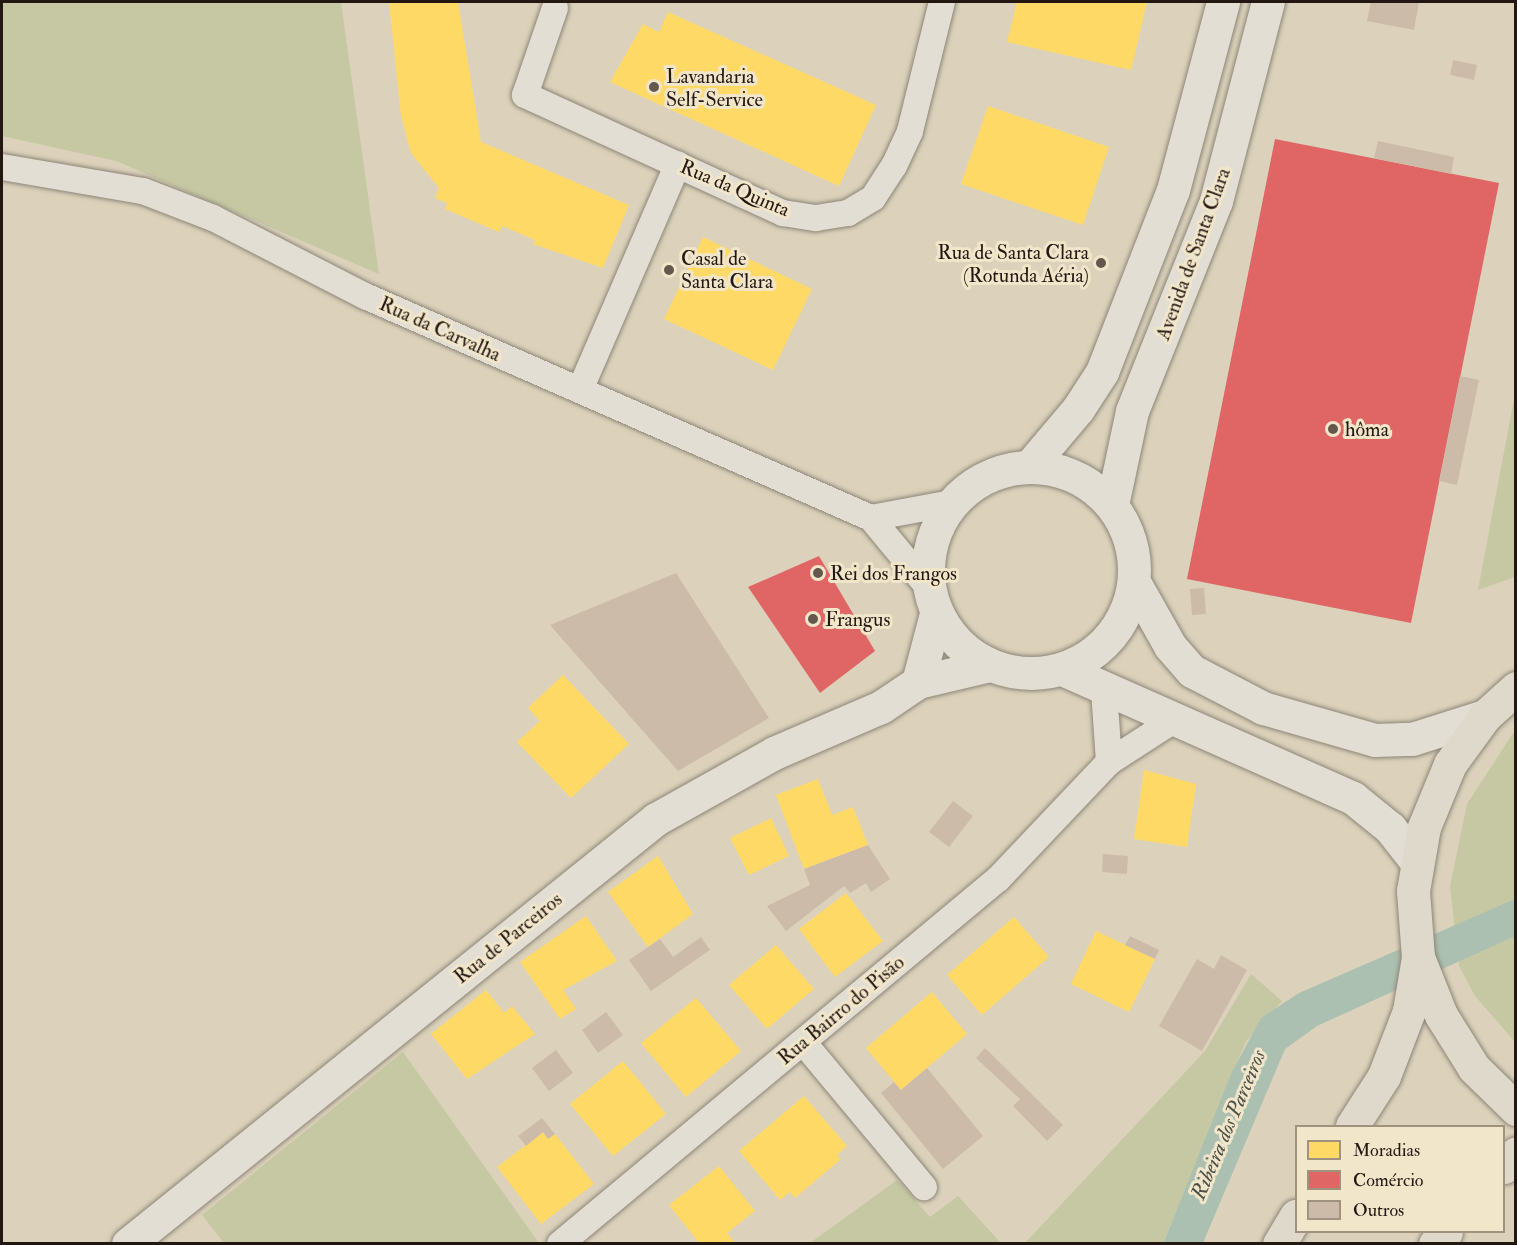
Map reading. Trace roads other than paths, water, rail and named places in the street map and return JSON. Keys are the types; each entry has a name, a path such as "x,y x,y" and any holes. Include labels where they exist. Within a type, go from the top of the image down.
{"main road":[{"name":"Avenida de Santa Clara","path":"1029,467 1072,417 1102,372 1173,190 1223,2"},
{"name":"Avenida de Santa Clara","path":"1112,505 1132,411 1216,201 1268,2"},
{"path":"918,682 932,600 928,552 952,503 981,478 1029,467 1066,472 1112,505 1127,528 1134,582 1127,610 1111,636 1088,656 1062,669 1038,673 990,665 968,653 932,600"},
{"path":"1134,582 1170,646 1192,671 1263,708 1375,740 1412,739 1485,716"},
{"name":"Rua de Parceiros","path":"128,1244 656,819 774,753 881,707 918,682 990,665"},
{"path":"1062,669 1104,690 1353,798 1390,828 1416,861"},
{"path":"1353,1125 1388,1065 1409,1011 1418,957 1416,861 1437,790 1485,716 1515,688"},
{"path":"1418,957 1450,1034 1474,1068 1515,1108"},
{"path":"1505,1165 1515,1153"},
{"path":"1280,1244 1295,1218"}],"street":[{"name":"Rua da Quinta","path":"555,8 525,95 783,213 816,218 848,213 865,203 894,166 910,131 942,2"},
{"path":"580,390 678,164"},
{"name":"Rua da Carvalha","path":"2,167 143,191 213,218 365,296 871,519 932,600"},
{"path":"871,519 952,503"},
{"path":"1104,690 1109,762"},
{"name":"Rua Bairro do Pisão","path":"560,1244 998,879 1109,762 1174,720"},
{"path":"803,1042 924,1187"}],"water":[{"name":"Ribeira dos Parceiros","path":"1515,899 1515,936 1317,1026 1285,1049 1203,1243 1163,1244 1231,1074 1261,1018 1299,993"}],"place":[{"name":"Lavandaria Self-Service","path":"654,87"},
{"name":"Rua de Santa Clara (Rotunda Aéria)","path":"1101,263"},
{"name":"Casal de Santa Clara","path":"669,270"},
{"name":"hôma","path":"1333,429"},
{"name":"Rei dos Frangos","path":"818,573"},
{"name":"Frangus","path":"813,619"}]}
